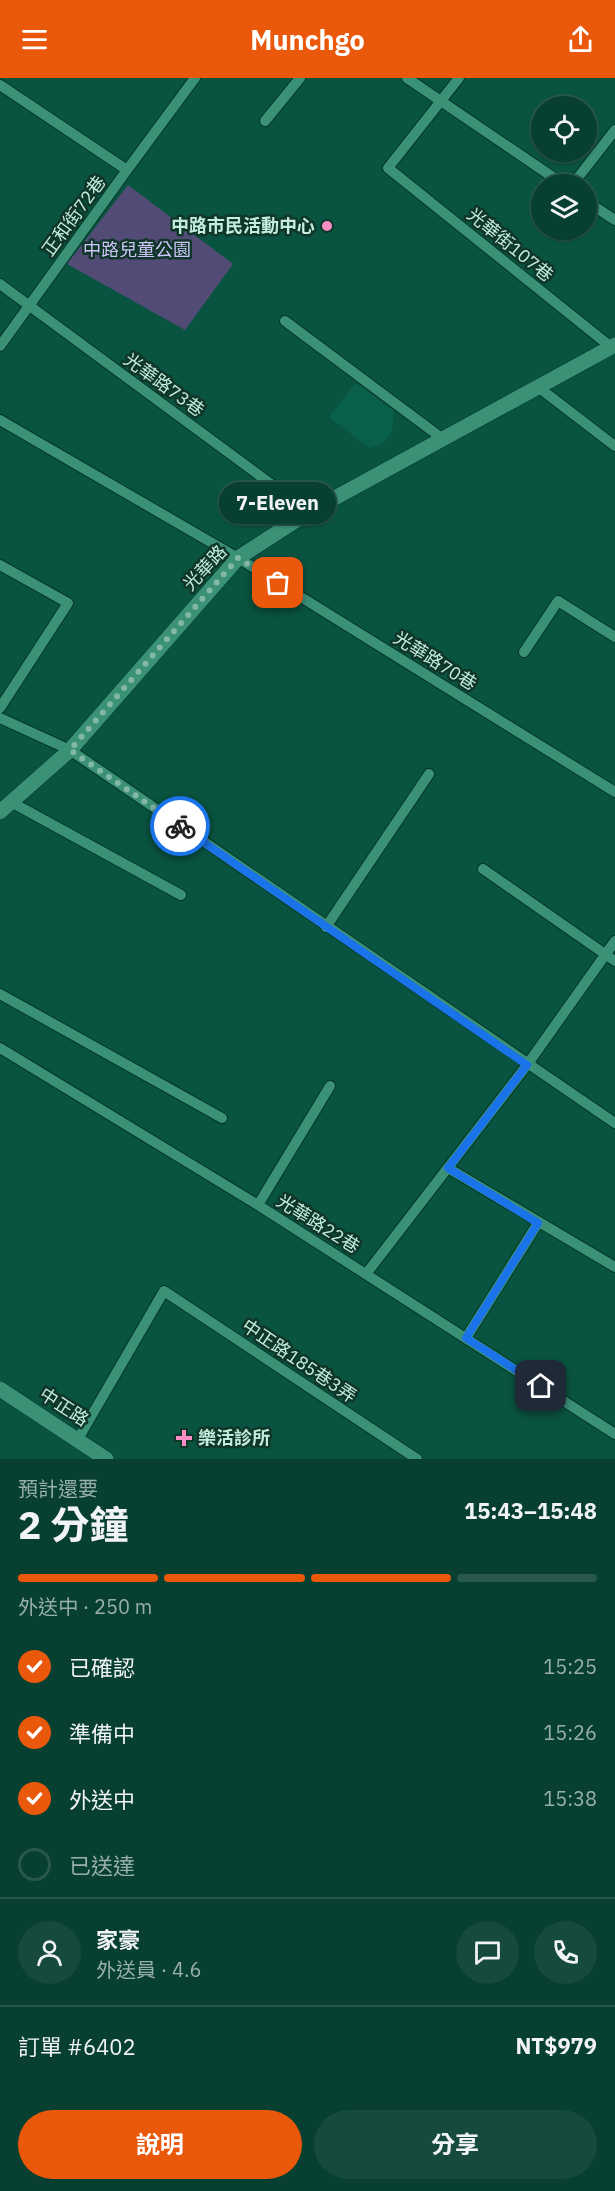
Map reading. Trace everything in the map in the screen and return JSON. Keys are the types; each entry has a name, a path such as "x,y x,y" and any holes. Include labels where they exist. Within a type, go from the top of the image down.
{"street":[{"name":"光華路","path":"5,807 70,750 238,558 309,512 613,346"},
{"name":"中正路","path":"0,1389 106,1459"}],"lane":[{"path":"127,170 195,78"},
{"path":"265,121 300,78"},
{"path":"407,78 548,174"},
{"path":"440,101 459,78"},
{"name":"正和街72巷","path":"0,85 127,170 0,346"},
{"name":"光華街107巷","path":"440,101 388,168 613,346"},
{"path":"581,174 615,130"},
{"path":"597,208 615,220"},
{"name":"光華路73巷","path":"0,285 309,512"},
{"path":"285,321 443,439"},
{"path":"538,387 615,446"},
{"name":"光華路70巷","path":"0,420 238,558 615,792"},
{"path":"0,565 68,603 0,708"},
{"path":"524,652 558,601 615,637"},
{"path":"0,718 70,750 615,1124"},
{"path":"326,927 429,774"},
{"path":"5,807 181,895"},
{"path":"483,869 610,958"},
{"path":"366,1274 610,958 615,941"},
{"path":"0,994 222,1118"},
{"name":"光華路22巷","path":"0,1048 258,1205 615,1434"},
{"path":"258,1205 330,1086"},
{"path":"448,1168 615,1267"},
{"path":"466,1338 538,1223"},
{"name":"中正路185巷3弄","path":"78,1439 164,1291 417,1459"}],"shaded area":[{"path":"356,383 394,411 392,432 383,443 370,448 329,417"}],"green space":[{"name":"中路兒童公園","path":"128,185 233,264 185,330 67,264"}],"way so far":[{"path":"180,826 70,750 238,558 278,583"}],"place":[{"name":"中路市民活動中心","path":"327,226"},
{"name":"7-Eleven","path":"278,583"},
{"name":"樂活診所","path":"184,1438"}],"route":[{"path":"180,826 527,1065 448,1168 538,1223 466,1338 541,1386"}]}
